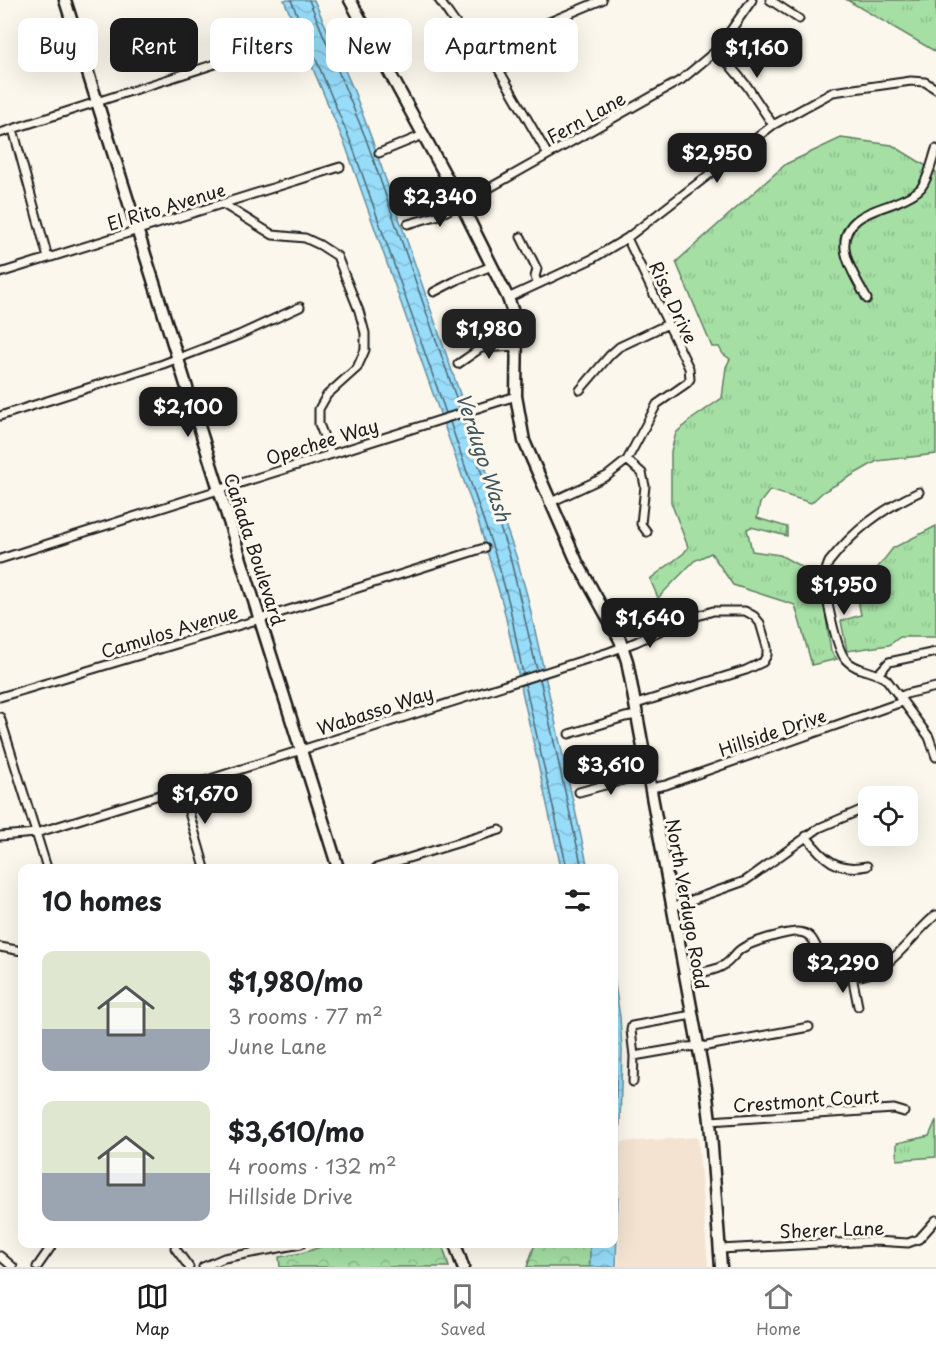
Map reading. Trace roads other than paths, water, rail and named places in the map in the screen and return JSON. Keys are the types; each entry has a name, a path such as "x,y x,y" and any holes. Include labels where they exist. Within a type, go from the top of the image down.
{"main road":[{"name":"Cañada Boulevard","path":"65,0 337,864"},
{"name":"North Verdugo Road","path":"350,0 461,204 508,298 517,324 516,396 524,441 549,503 627,661 706,1088 721,1267"},
{"path":"456,1248 463,1267"}],"street":[{"path":"439,0 451,18"},
{"path":"559,18 602,0"},
{"name":"Fern Lane","path":"408,224 436,216 461,204 681,80 717,50 752,0"},
{"path":"770,0 799,19"},
{"path":"717,50 747,86 773,126"},
{"path":"0,133 210,65"},
{"path":"500,72 548,155"},
{"path":"508,298 591,259 627,238 773,126 833,92 911,81 924,82 936,89"},
{"path":"13,129 48,258"},
{"path":"380,153 423,135"},
{"path":"867,299 845,254 848,231 857,219 906,198 920,189 926,180 936,149"},
{"name":"El Rito Avenue","path":"0,273 340,167"},
{"path":"223,204 273,235 304,238 337,256 359,311 365,333 365,350 357,368 327,395 319,410 319,424 331,454"},
{"path":"521,237 537,268 544,273 547,279"},
{"name":"Risa Drive","path":"627,238 689,368 690,379 657,404 627,460"},
{"path":"434,292 492,266"},
{"path":"537,268 535,277 538,284"},
{"path":"0,416 163,364 239,335 300,307"},
{"path":"580,390 619,347 668,324"},
{"path":"458,364 481,348 517,346"},
{"name":"Opechee Way","path":"0,559 516,396"},
{"path":"549,503 607,476 627,460 642,474 645,486 641,524 647,532"},
{"path":"919,492 894,504 868,521 840,548 826,567 825,580 838,648 852,665 878,674 887,680 901,700 933,736 936,757"},
{"name":"Camulos Avenue","path":"0,697 260,619 484,548"},
{"name":"Wabasso Way","path":"0,836 36,833 182,788 622,647 679,622 713,611 745,610 760,623 767,647 767,655 763,662 637,710"},
{"path":"878,674 889,662 936,652"},
{"name":"Hillside Drive","path":"651,788 666,785 901,700 906,694 936,687"},
{"path":"569,734 625,717 637,710"},
{"path":"0,717 46,864"},
{"path":"579,792 649,773"},
{"path":"182,788 203,864"},
{"path":"672,907 745,881 819,828 858,811"},
{"path":"389,864 500,830"},
{"path":"807,836 820,855 838,865 854,868 867,866"},
{"path":"684,975 720,967 742,948 796,932 804,933 813,939 824,964 829,969 838,974 852,976 879,969 892,960 936,915"},
{"path":"0,947 18,950"},
{"path":"852,976 858,1006"},
{"path":"633,1082 632,1026 692,1015"},
{"path":"634,1056 707,1046 809,1027"},
{"name":"Crestmont Court","path":"710,1121 894,1109 904,1112"},
{"name":"Sherer Lane","path":"720,1249 875,1241 908,1244 919,1239 936,1220"},
{"path":"37,1267 49,1248"},
{"path":"175,1248 189,1267"},
{"path":"203,1267 224,1258 276,1248"},
{"path":"0,1256 13,1267"}],"water":[{"path":"284,0 314,0 326,27 326,72 346,72 371,137 516,556 527,595 587,864 560,864 503,605 479,524 346,147 314,71 314,18 292,18"},
{"path":"618,1004 622,1050 618,1195"},
{"path":"590,1248 617,1248 616,1267 590,1267"}],"water label":[{"name":"Verdugo Wash","path":"484,457"}]}
